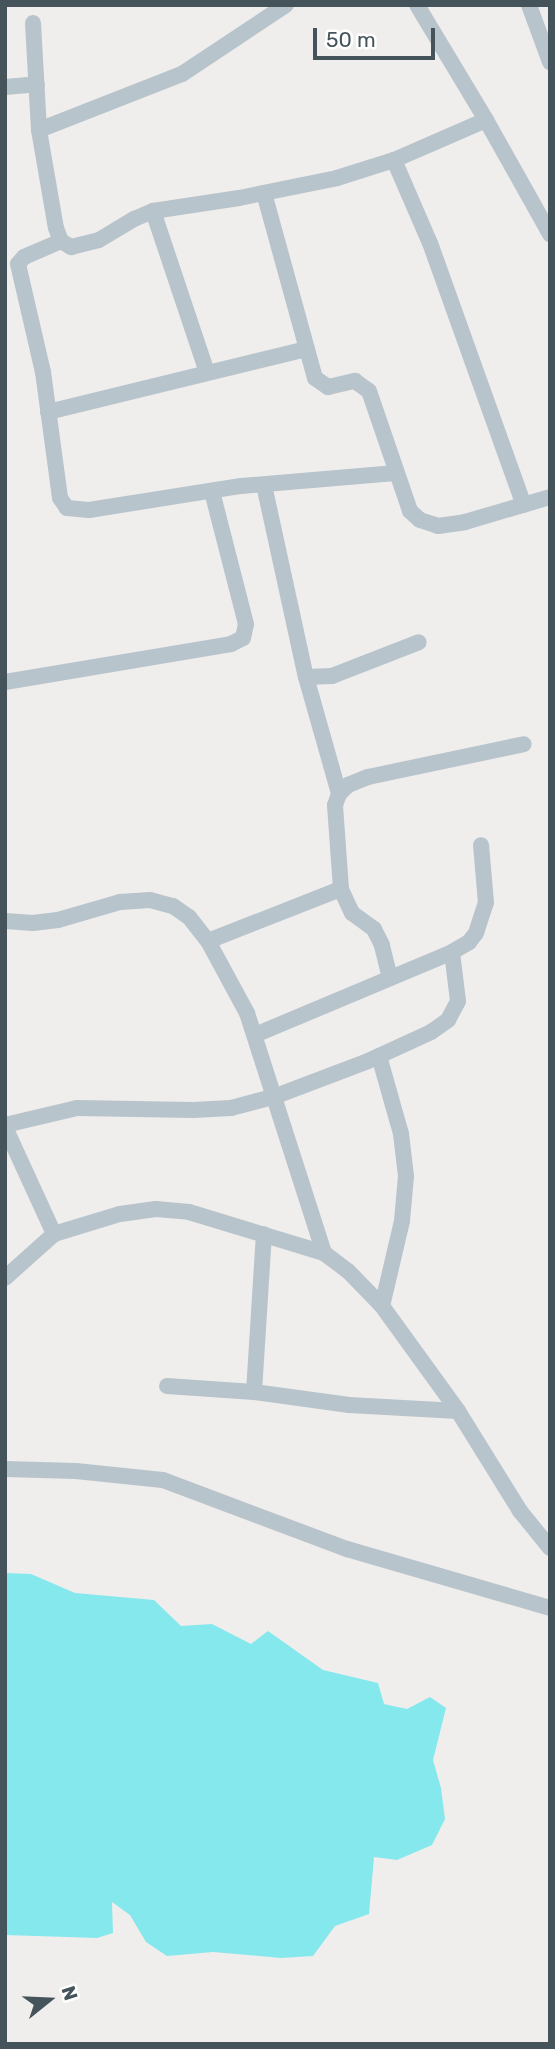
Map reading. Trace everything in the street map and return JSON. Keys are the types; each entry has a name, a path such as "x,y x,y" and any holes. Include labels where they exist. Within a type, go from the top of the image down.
{"street":[{"path":"39,130 182,74 286,5"},
{"path":"529,5 550,62"},
{"path":"418,6 550,234"},
{"path":"33,23 39,130 61,241 71,247 99,240 153,211 337,178 394,159 486,120"},
{"path":"5,87 37,84"},
{"path":"394,159 430,243 524,505"},
{"path":"264,193 306,349 321,384 328,387 355,381 369,391 410,511 420,520 438,526 465,522 550,497"},
{"path":"153,211 207,372"},
{"path":"61,241 24,257 18,264 43,372 60,498 67,508 89,510 264,485 395,473"},
{"path":"48,412 306,349"},
{"path":"264,485 306,677 339,794"},
{"path":"5,682 231,644 243,638 246,624 212,492"},
{"path":"306,677 332,676 419,642"},
{"path":"390,978 382,945 374,929 352,913 341,889 335,805 339,794 348,785 368,777 524,744"},
{"path":"256,1035 452,952 469,942 483,917 486,903 481,845"},
{"path":"208,941 341,889"},
{"path":"5,921 33,923 58,920 120,902 150,900 173,906 189,917 208,941 256,1035 324,1253"},
{"path":"54,1234 5,1126 77,1108 192,1111 232,1108 276,1096 379,1056 430,1032 448,1020 458,1001 452,952"},
{"path":"379,1056 401,1134 406,1176 402,1221 382,1306"},
{"path":"5,1278 54,1234 109,1217 156,1209 189,1212 324,1253 348,1271 382,1306 458,1411 520,1511 550,1548"},
{"path":"254,1392 264,1234"},
{"path":"167,1386 254,1392 349,1405 458,1411"},
{"path":"5,1469 76,1471 163,1480 347,1549 550,1608"}],"water":[{"path":"5,1573 31,1574 75,1593 154,1600 181,1626 212,1624 251,1644 268,1631 323,1670 378,1683 384,1704 407,1709 430,1697 446,1708 433,1760 441,1788 445,1819 432,1845 397,1860 374,1857 369,1914 335,1926 313,1956 281,1958 213,1952 167,1956 146,1942 130,1915 112,1902 113,1933 97,1938 5,1935"}]}
